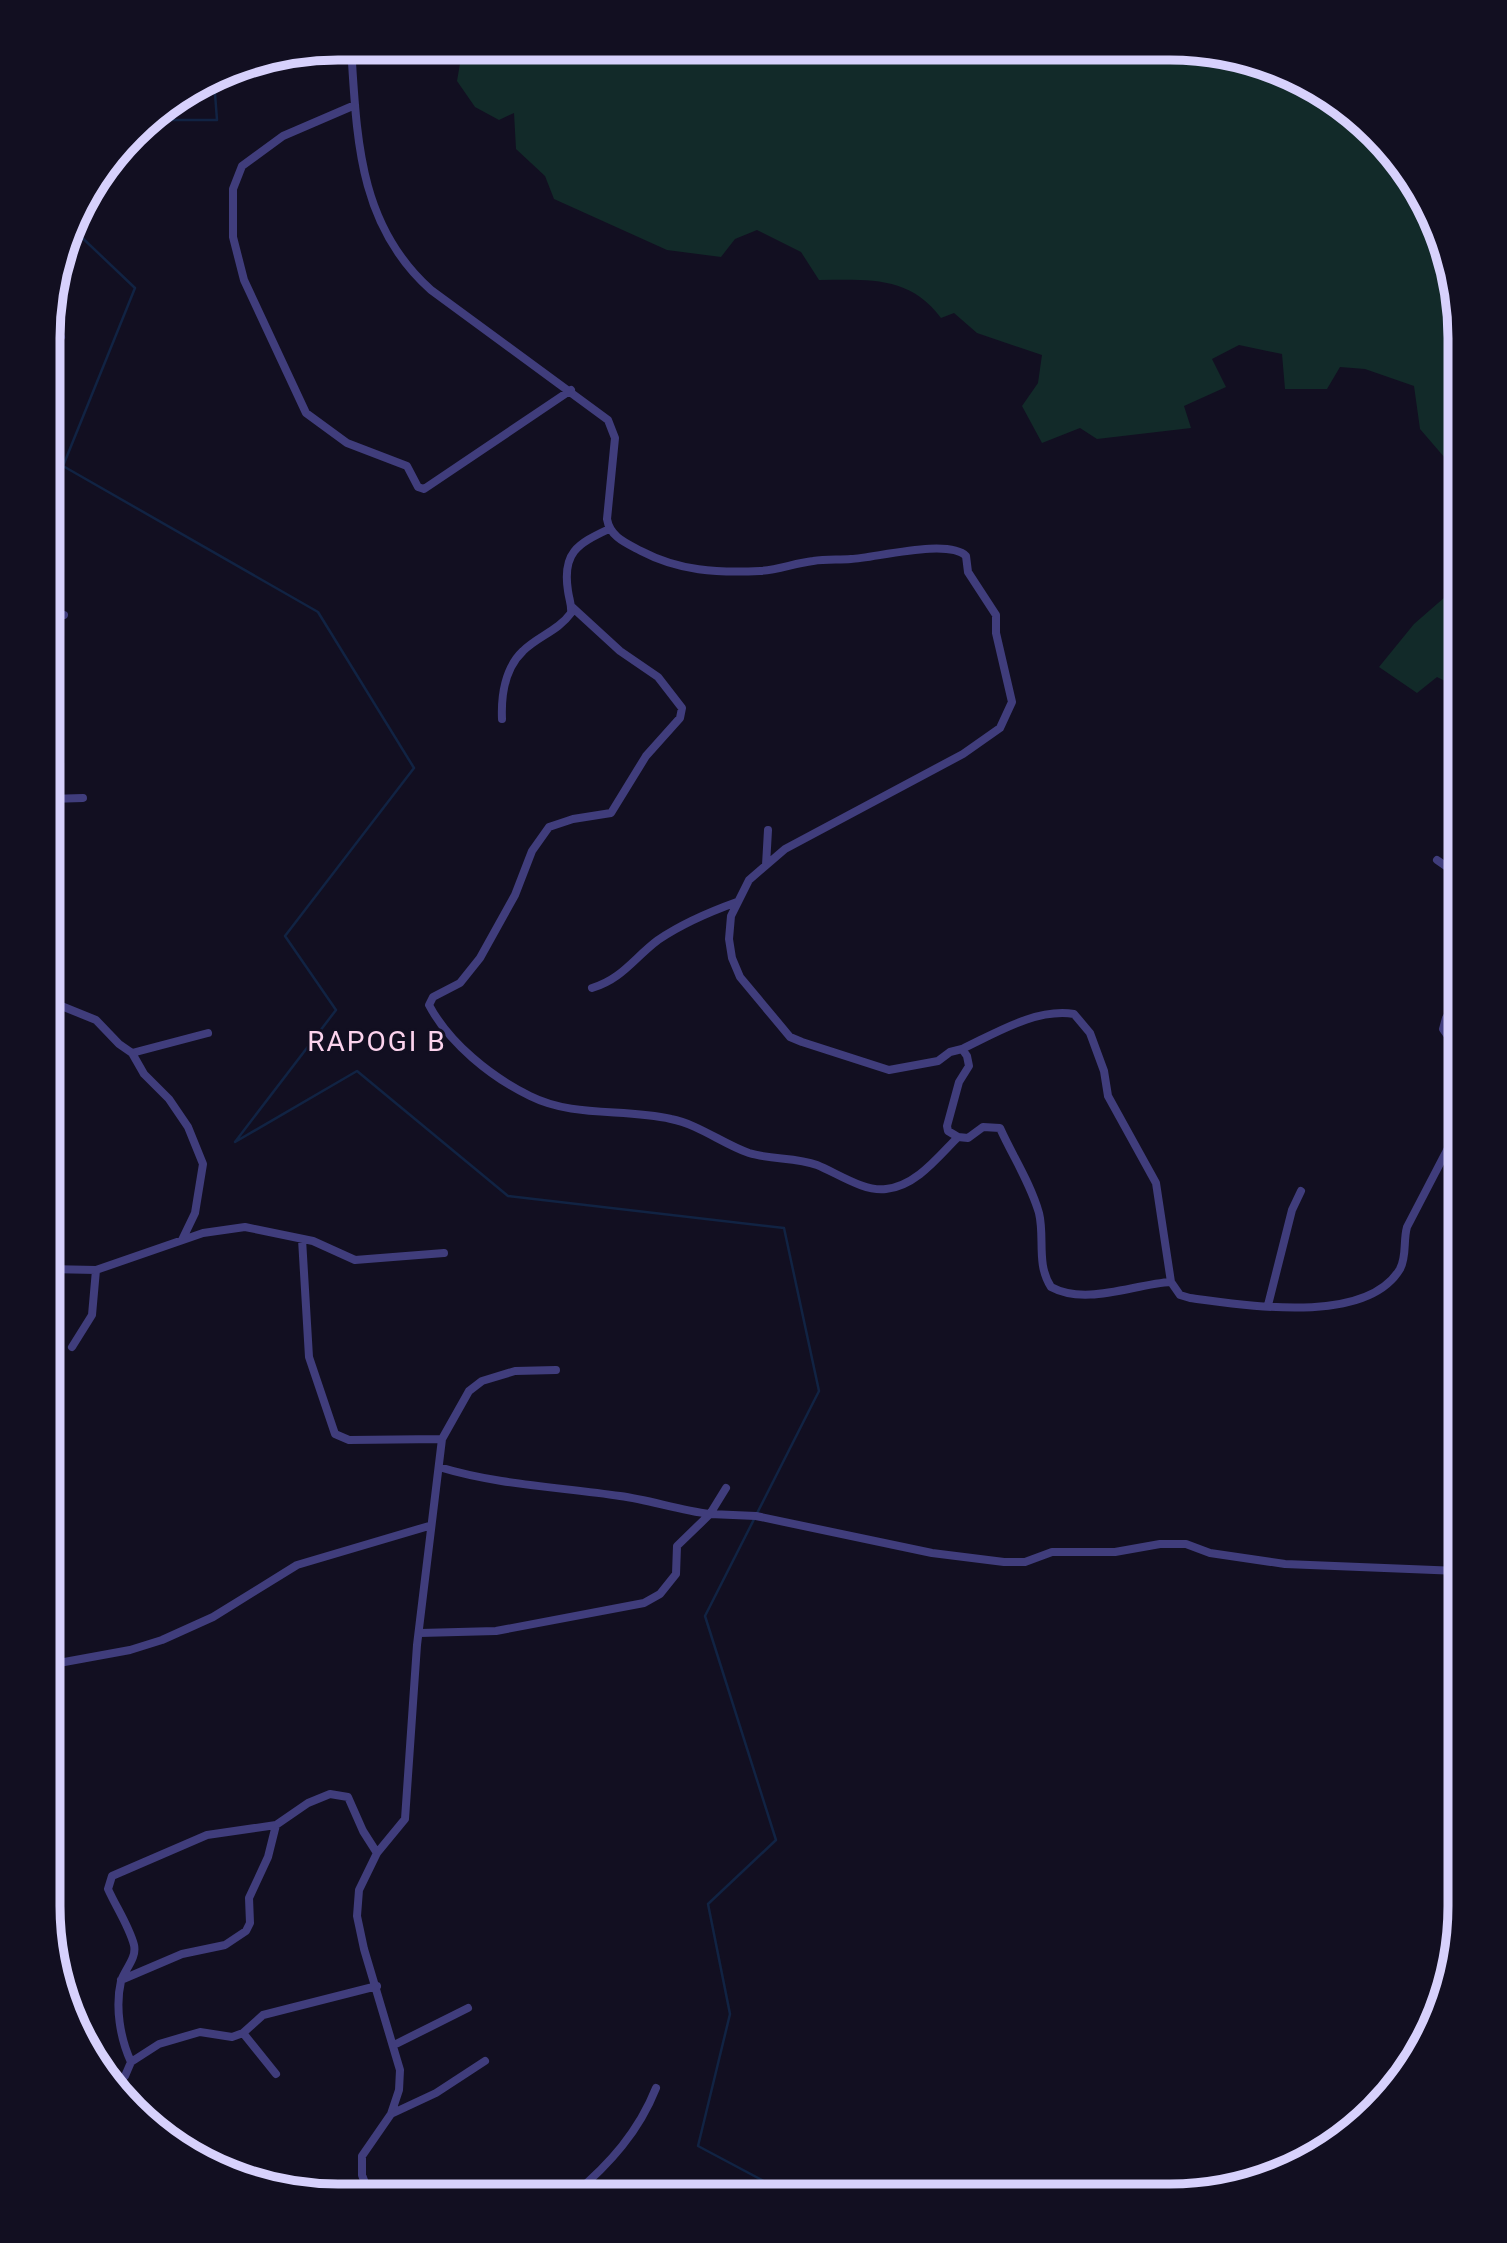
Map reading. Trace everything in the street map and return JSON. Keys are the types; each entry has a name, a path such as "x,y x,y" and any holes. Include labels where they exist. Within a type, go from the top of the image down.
{"street":[{"path":"352,60 360,157 371,199 387,237 406,268 439,296 571,390 608,420 615,438 608,506 609,529 620,540 649,555 691,570 763,571 811,561 958,550 966,556 968,572 996,615 997,641 1012,702 1000,728 963,754 785,849 749,880 737,902 731,916 729,939 732,958 740,977 790,1037 890,1070 938,1061 950,1052 1020,1022 1060,1011 1074,1014 1090,1033 1102,1064 1108,1096 1156,1183 1171,1282 1180,1295 1190,1298 1268,1305 1350,1304 1363,1299 1393,1277 1405,1257 1403,1241 1407,1227 1448,1150"},
{"path":"355,105 283,136 262,149 242,166 233,190 233,237 244,280 277,356 306,413 347,443 407,466 418,487 424,489 571,390"},
{"path":"502,719 502,702 511,669 522,652 567,619 572,607 567,572 570,554 587,539 609,529"},
{"path":"572,607 620,651 658,677 682,708 680,718 646,756 611,813 573,819 548,827 532,850 515,895 480,958 460,983 433,997 429,1005 440,1026 491,1073 530,1097 567,1110 673,1119 746,1152 768,1159 813,1163 874,1189 888,1189 910,1182 958,1138"},
{"path":"60,614 64,615"},
{"path":"60,799 83,798"},
{"path":"766,865 768,831"},
{"path":"1437,860 1448,868"},
{"path":"592,988 612,982 658,941 701,914 737,902"},
{"path":"60,1005 96,1020 119,1044 132,1053 144,1074 175,1108 201,1155 203,1164 195,1213 182,1240"},
{"path":"1448,1014 1443,1030 1448,1036"},
{"path":"132,1053 208,1033"},
{"path":"962,1049 968,1056 969,1066 960,1082 947,1126 948,1131 958,1138 968,1139 983,1127 1000,1128 1030,1184 1041,1224 1044,1277 1051,1287 1067,1293 1093,1293 1171,1282"},
{"path":"1268,1305 1292,1210 1301,1191"},
{"path":"60,1269 96,1270 220,1229 245,1227 302,1238 355,1260 444,1253"},
{"path":"302,1238 309,1357 335,1434 349,1440 442,1439"},
{"path":"72,1347 92,1315 96,1270"},
{"path":"366,2184 362,2175 362,2156 391,2114 400,2090 400,2070 357,1916 359,1890 377,1853 405,1819 411,1713 429,1526 442,1439 469,1391 482,1381 515,1371 556,1370"},
{"path":"439,1466 474,1477 624,1496 674,1510 756,1516 932,1553 1004,1562 1025,1562 1052,1552 1115,1552 1160,1544 1186,1544 1210,1553 1285,1564 1448,1571"},
{"path":"420,1633 496,1631 643,1603 660,1594 676,1574 677,1546 710,1514 726,1488"},
{"path":"60,1663 130,1650 175,1635 239,1602 297,1565 429,1526"},
{"path":"131,2062 122,2042 121,1980 131,1963 135,1947 108,1889 112,1876 207,1835 276,1825 308,1803 330,1794 348,1797 363,1831 377,1853"},
{"path":"121,1980 183,1954 225,1945 246,1931 250,1923 250,1898 268,1857 276,1825"},
{"path":"121,2080 131,2062 149,2049 200,2032 225,2038 243,2033 263,2015 377,1986"},
{"path":"394,2045 468,2008"},
{"path":"243,2033 276,2074"},
{"path":"391,2114 436,2093 485,2062"},
{"path":"585,2184 613,2160 635,2129 656,2088"}],"green space":[{"path":"461,60 1188,60 1259,74 1309,97 1353,128 1390,168 1419,214 1433,248 1445,301 1448,337 1448,462 1420,429 1414,386 1365,369 1340,367 1327,389 1285,389 1282,354 1239,345 1212,359 1226,387 1184,406 1191,428 1097,439 1080,428 1042,443 1022,406 1038,383 1042,355 977,333 954,313 941,318 929,304 901,287 871,281 819,280 801,252 757,230 735,239 721,257 667,250 554,199 545,176 516,149 514,113 499,120 475,107 457,81"},
{"path":"1448,597 1448,682 1437,677 1417,693 1379,667 1414,624"},
{"path":"1448,689 1448,735 1444,715"}],"waterway":[{"path":"164,120 217,120 215,88"},
{"path":"79,235 135,288 63,466 318,612 414,768 285,936 336,1010 235,1142 357,1071 508,1196 784,1228 819,1391 705,1616 776,1840 708,1904 730,2014 698,2146 769,2184"}],"district":[{"name":"RAPOGI B","path":"377,1041"}]}
